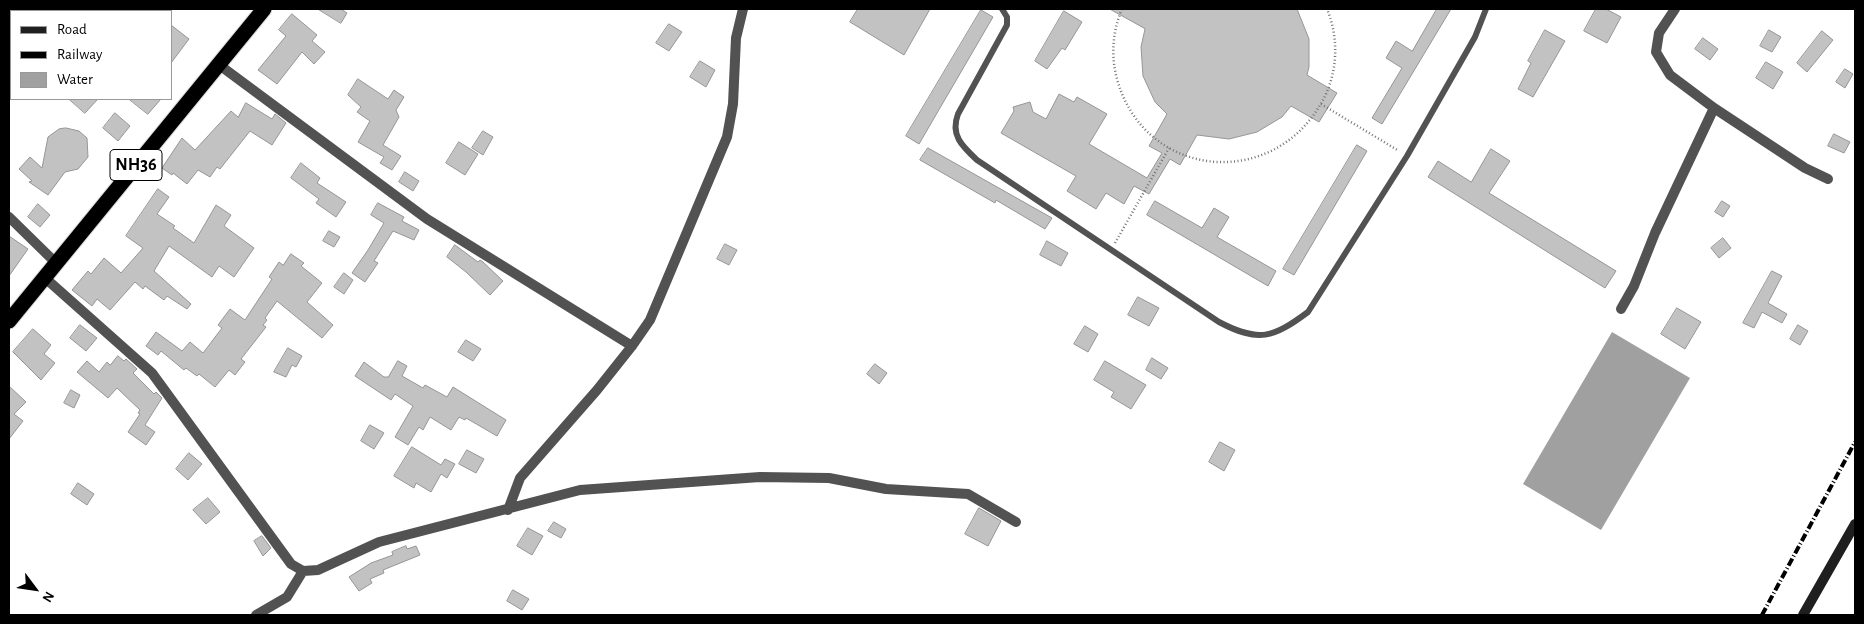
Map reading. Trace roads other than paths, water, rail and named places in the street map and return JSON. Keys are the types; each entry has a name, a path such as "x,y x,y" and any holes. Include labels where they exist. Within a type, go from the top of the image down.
{"highway":[{"name":"NH36","path":"9,321 264,9"}],"street":[{"path":"508,510 520,478 632,346 650,320 727,137 732,104 736,38 743,9"},
{"path":"1674,9 1659,33 1656,52 1670,76 1804,168 1828,178"},
{"path":"218,64 427,219 632,346"},
{"path":"1620,309 1634,286 1655,233 1714,108"},
{"path":"9,217 56,263"},
{"path":"44,277 152,373 292,564 303,571 318,570 379,542 580,490 760,477 829,478 886,489 968,494 1016,522"},
{"path":"1803,615 1855,524"},
{"path":"256,615 288,597 303,571"}],"lane":[{"path":"1002,9 1007,17 1007,25 958,114 955,129 958,140 977,160 1219,322 1238,332 1253,335 1271,335 1289,326 1308,312 1407,156 1475,37 1486,9"}],"water":[{"path":"1612,332 1690,378 1601,530 1523,484"}],"railway":[{"path":"1762,615 1855,442"}]}
